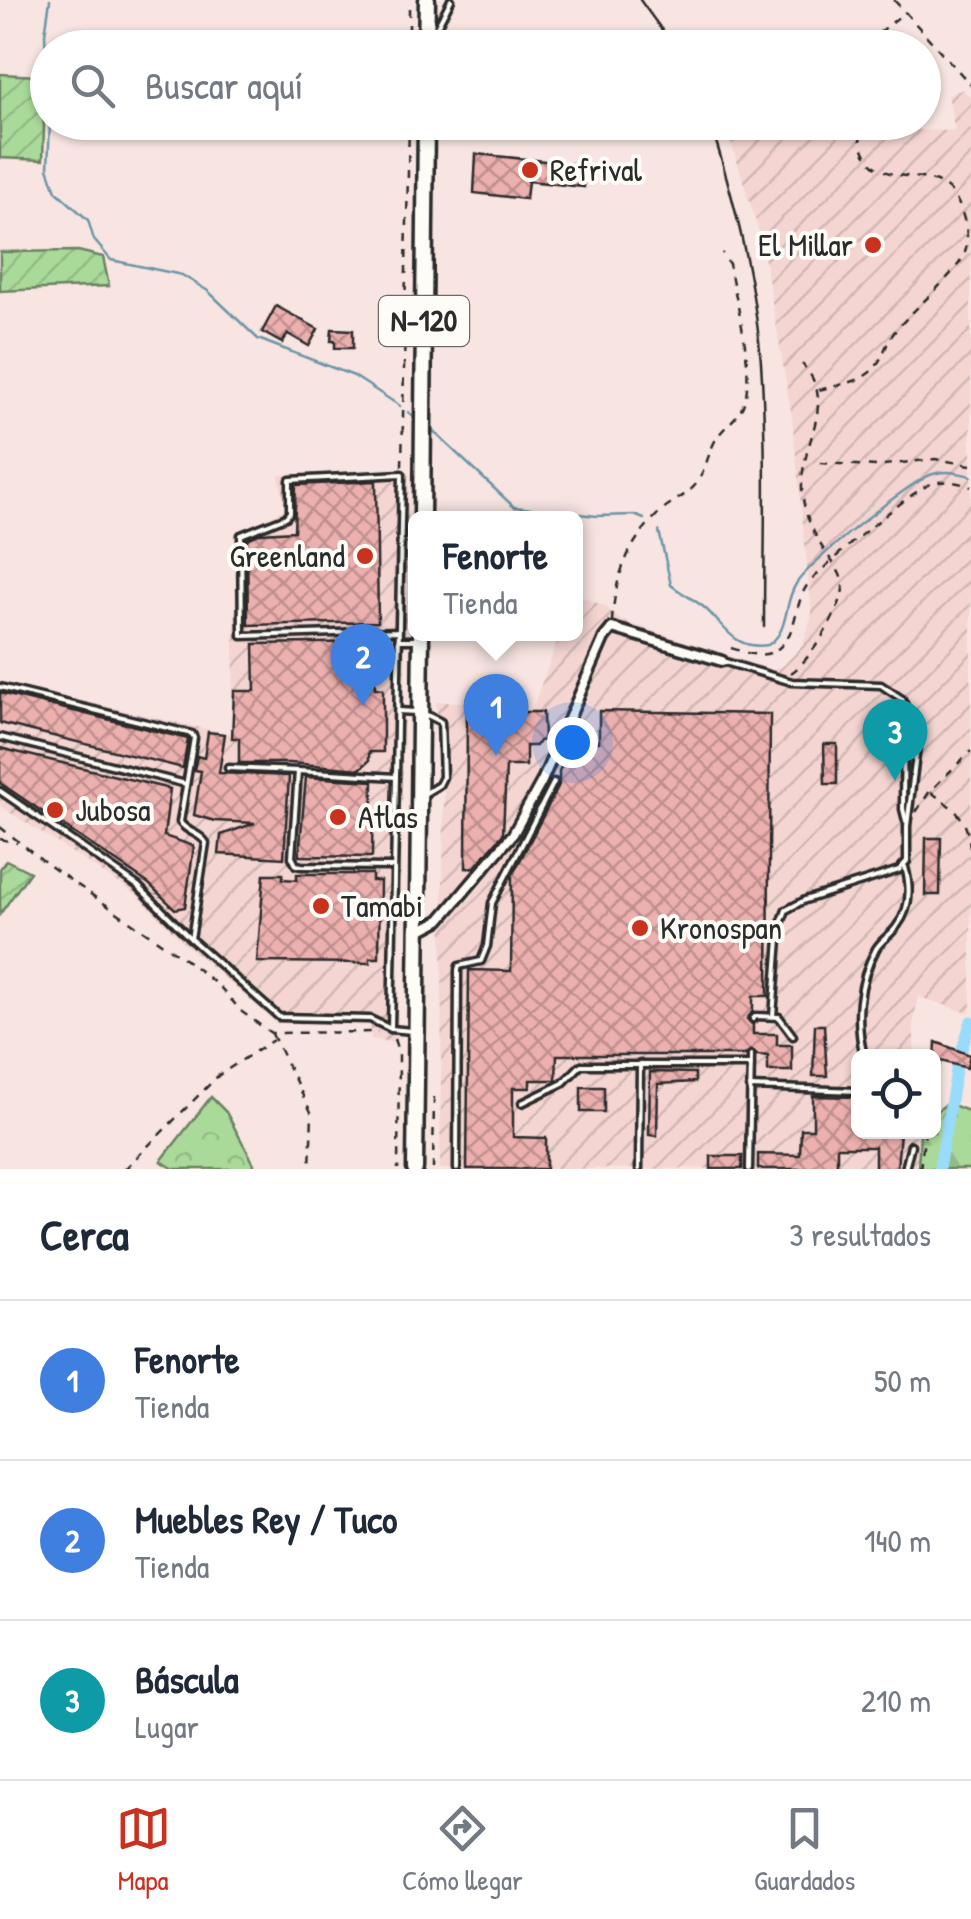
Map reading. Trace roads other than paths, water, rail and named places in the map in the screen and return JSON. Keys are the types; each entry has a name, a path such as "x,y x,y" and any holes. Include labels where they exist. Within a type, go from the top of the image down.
{"highway":[{"path":"426,0 426,30"},
{"name":"N-120","path":"422,511 426,140"},
{"path":"415,1169 421,641"}],"street":[{"path":"419,930 440,920 513,834 542,781 604,638 612,628 722,661"}],"lane":[{"path":"435,30 451,0"},
{"path":"391,1029 402,474 290,480 290,512 286,517 241,534 242,636 398,631"},
{"path":"398,640 408,639"},
{"path":"722,661 776,680 881,685 891,689 905,704 916,731 907,826"},
{"path":"0,687 192,734 180,822 206,843 191,939"},
{"path":"773,1016 780,926 786,910 899,870 904,864 909,848 903,808 905,704"},
{"path":"398,711 420,712 441,722 443,760 439,785 420,796"},
{"path":"0,737 186,784"},
{"path":"228,768 396,777"},
{"path":"298,771 292,862 302,866 394,867"},
{"path":"457,1169 459,966 481,961 487,946 492,902 554,782"},
{"path":"0,791 138,886 191,939 280,1017 370,1019 391,1029 417,1031"},
{"path":"863,1049 858,1019 862,981 878,946 899,924 909,904 904,864"},
{"path":"753,1019 779,1018 793,1036"},
{"path":"749,1169 751,1055"},
{"path":"639,1169 640,1064"},
{"path":"522,1102 563,1083 581,1065 750,1065"},
{"path":"750,1087 851,1091"},
{"path":"904,1169 911,1145"}],"waterway":[{"path":"46,30 50,0"},
{"path":"49,140 48,168 56,191 88,220 94,240 111,260 182,275 208,291 258,339 354,376 400,406"},
{"path":"408,412 414,417"},
{"path":"433,431 514,507 551,511"},
{"path":"659,531 671,585 702,606 739,641 768,645 780,632 796,584 839,542 921,480 943,472 971,476"},
{"path":"583,514 634,515 644,519"},
{"path":"961,1052 971,1021"},
{"path":"939,1169 957,1065"}],"railway":[{"path":"640,0 662,30"},
{"path":"715,140 744,249 760,347 764,627"}],"place":[{"name":"Refrival","path":"530,170"},
{"name":"El Millar","path":"873,245"},
{"name":"Greenland","path":"365,556"},
{"name":"Muebles Rey / Tuco","path":"363,706"},
{"name":"Fenorte","path":"496,756"},
{"name":"Báscula","path":"895,781"},
{"name":"Jubosa","path":"55,810"},
{"name":"Atlas","path":"338,817"},
{"name":"Tamabi","path":"321,906"},
{"name":"Kronospan","path":"640,928"}]}
